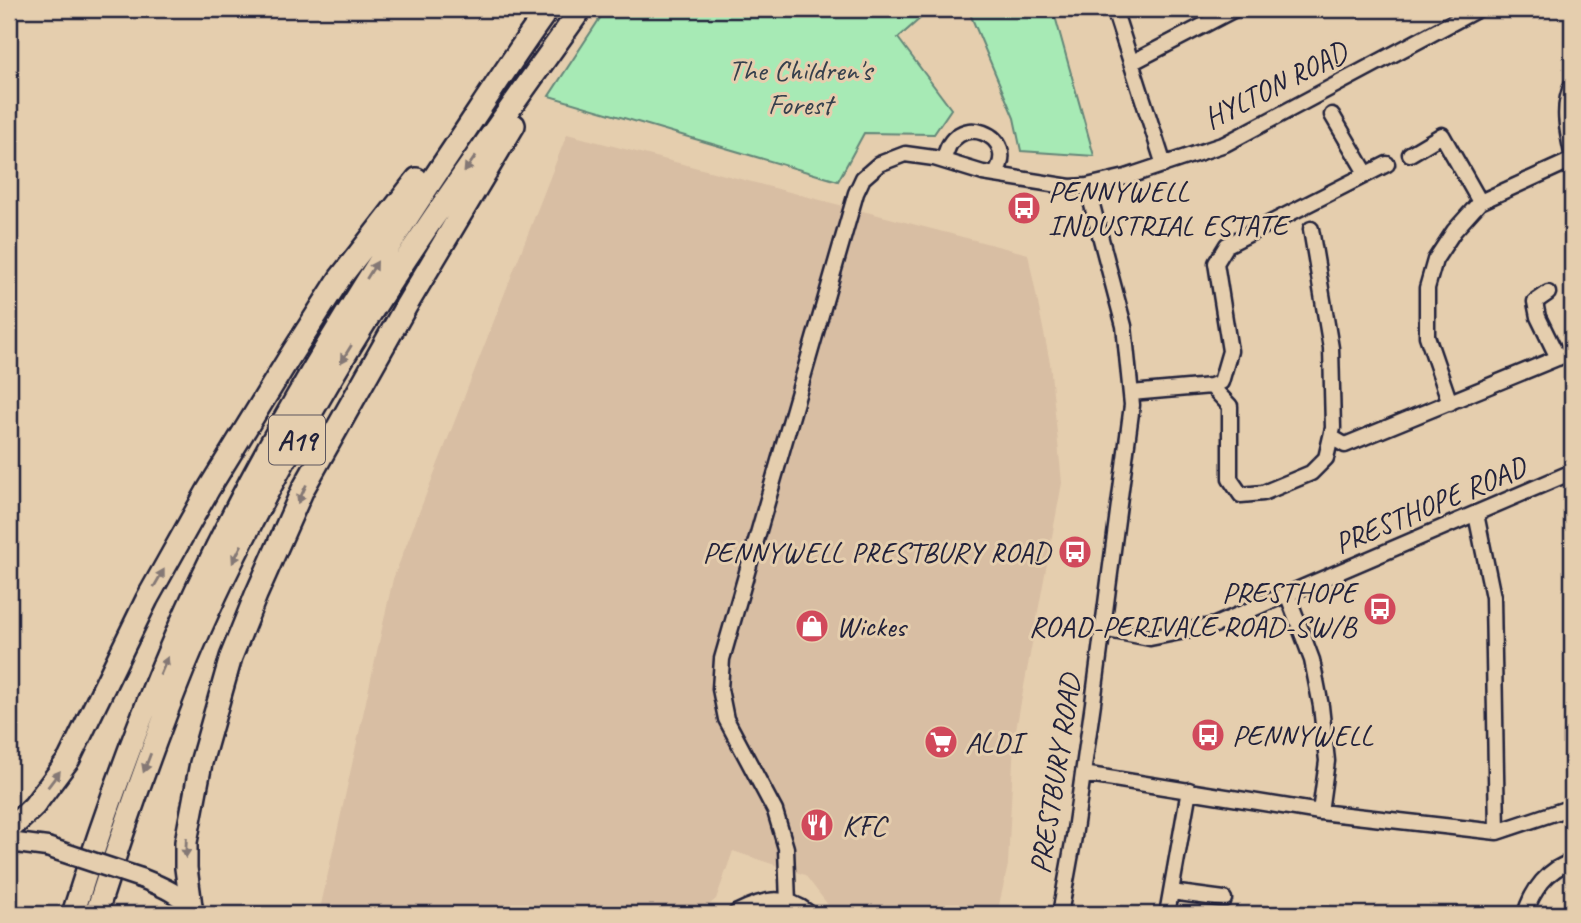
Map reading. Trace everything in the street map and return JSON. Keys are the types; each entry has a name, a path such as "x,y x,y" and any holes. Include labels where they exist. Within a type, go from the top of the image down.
{"highway":[{"name":"A19","path":"74,914 121,772 153,691 197,588 244,492 302,386 372,269 548,9"},
{"name":"A19","path":"96,914 136,791 186,663 233,562 284,463 332,377 389,285 443,203 582,9"},
{"path":"194,910 186,869 186,842 201,763 231,657 256,595 303,489 406,306 582,9"},
{"path":"9,830 34,806 69,759 146,599 208,491 340,278 515,55"}],"main road":[{"path":"9,842 47,847 141,878 162,886 194,910"},
{"path":"738,914 759,904 774,902 788,904 807,914"}],"street":[{"path":"1114,9 1164,164"},
{"path":"1133,62 1235,9"},
{"name":"HYLTON ROAD","path":"788,904 786,848 775,811 726,719 720,689 722,659 856,193 863,178 878,164 905,154 944,161 994,175 1070,187 1126,177 1225,144 1478,9"},
{"path":"1572,85 1566,124 1572,153"},
{"path":"1332,115 1366,173"},
{"path":"944,161 949,144 956,136 964,132 984,133 992,138 1002,155 1001,165 994,175"},
{"path":"1410,154 1442,135 1480,202"},
{"path":"1450,404 1427,335 1427,288 1443,244 1480,202 1572,160"},
{"path":"1130,393 1211,386 1221,382 1230,351 1216,262 1227,245 1387,164"},
{"name":"PRESTBURY ROAD","path":"1059,914 1083,774 1132,405 1124,326 1087,186"},
{"path":"1211,386 1230,406 1230,479 1241,495 1263,493 1311,472 1326,458 1333,428 1331,348 1311,229"},
{"path":"1548,293 1535,302 1538,317 1558,358"},
{"path":"1331,437 1345,446 1572,352"},
{"name":"PRESTHOPE ROAD","path":"1103,629 1150,638 1215,625 1288,596 1572,472"},
{"path":"1476,514 1493,597 1497,832"},
{"path":"1288,596 1312,660 1321,706 1327,761 1320,812"},
{"path":"1083,774 1320,812 1497,832 1572,809"},
{"path":"1167,914 1189,790"},
{"path":"1525,914 1537,885 1562,864 1572,862"},
{"path":"1171,892 1224,899"}],"shaded area":[{"name":"PENNYWELL INDUSTRIAL ESTATE","path":"567,134 1028,254 1050,363 1062,483 1014,740 1008,865 997,914 835,914 805,875 733,851 716,899 698,914 319,914 393,579"}],"green space":[{"name":"The Children's Forest","path":"606,9 931,9 898,38 951,109 934,134 864,133 838,181 549,96"},
{"path":"968,9 1053,9 1094,156 1021,151 1014,118"}],"place":[{"name":"PENNYWELL INDUSTRIAL ESTATE","path":"1024,208"},
{"name":"PENNYWELL PRESTBURY ROAD","path":"1075,552"},
{"name":"PRESTHOPE ROAD-PERIVALE ROAD-SW/B","path":"1380,609"},
{"name":"Wickes","path":"812,626"},
{"name":"PENNYWELL","path":"1208,735"},
{"name":"ALDI","path":"941,742"},
{"name":"KFC","path":"817,825"}]}
